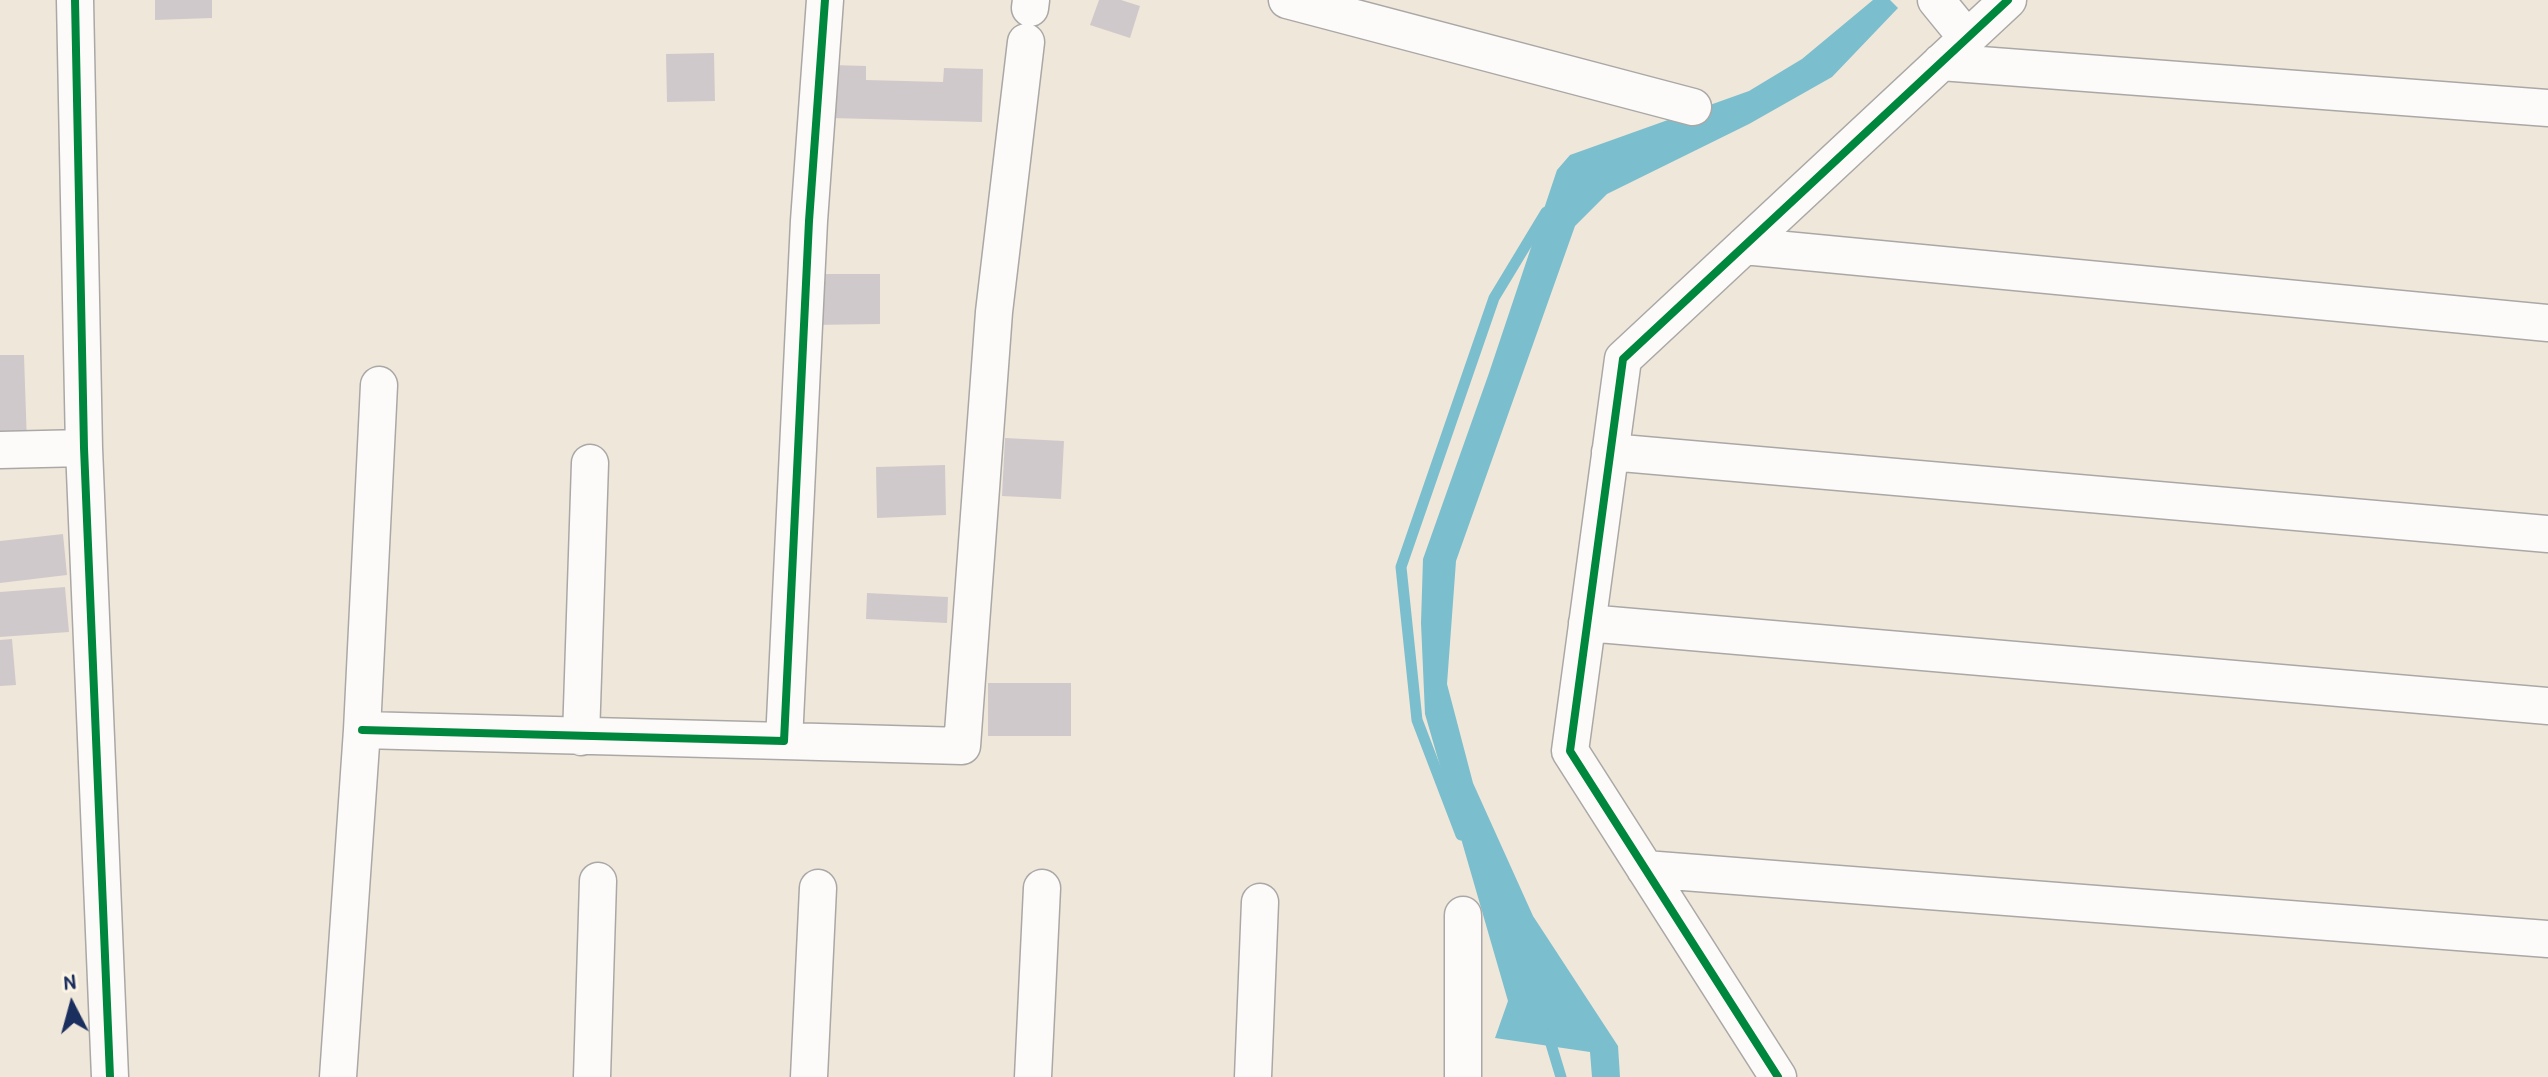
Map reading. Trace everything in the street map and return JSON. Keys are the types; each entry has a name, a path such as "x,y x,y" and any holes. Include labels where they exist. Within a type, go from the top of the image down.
{"street":[{"path":"75,0 84,448 110,1077"},
{"path":"784,741 809,221 825,0"},
{"path":"1287,0 1693,107"},
{"path":"1936,0 1954,50"},
{"path":"1778,1077 1570,751 1623,359 2008,0"},
{"path":"362,730 962,746 994,312 1029,17"},
{"path":"1954,50 2548,108"},
{"path":"1744,246 2548,323"},
{"path":"338,1077 362,730 379,385"},
{"path":"0,450 84,448"},
{"path":"1610,452 2548,534"},
{"path":"581,737 590,463"},
{"path":"1587,623 2548,706"},
{"path":"1645,869 2548,939"},
{"path":"592,1077 598,881"},
{"path":"809,1077 818,888"},
{"path":"1033,1077 1042,888"},
{"path":"1253,1077 1260,902"},
{"path":"1463,915 1463,1077"}],"water":[{"path":"1873,0 1890,0 1898,8 1832,77 1749,124 1607,194 1575,226 1456,561 1447,684 1473,783 1533,916 1618,1046 1620,1077 1592,1077 1590,1052 1495,1038 1508,1001 1425,714 1421,623 1423,559 1557,170 1570,155 1749,91 1802,59"}],"building":[{"path":"155,0 212,0 212,18 155,20"},
{"path":"1099,0 1121,0 1140,6 1130,38 1090,25"},
{"path":"714,53 715,101 667,102 666,54"},
{"path":"832,65 866,66 866,80 943,82 944,68 983,69 982,122 831,118"},
{"path":"812,274 880,274 880,324 812,325"},
{"path":"0,355 24,355 27,444 0,444"},
{"path":"1005,438 1064,441 1061,499 1002,496"},
{"path":"945,465 946,515 877,518 876,467"},
{"path":"63,534 67,575 0,583 0,541"},
{"path":"65,587 69,632 0,637 0,592"},
{"path":"867,593 948,597 947,623 866,619"},
{"path":"12,639 16,685 0,686 0,640"},
{"path":"988,683 1071,683 1071,736 988,736"}],"waterway":[{"path":"1461,835 1417,720 1401,567 1494,298 1546,212"},
{"path":"1548,1034 1561,1077"}],"cycle path":[{"path":"75,0 84,448 110,1077"},
{"path":"362,730 784,741 809,221 825,0"},
{"path":"1778,1077 1570,751 1623,359 2008,0"}]}
